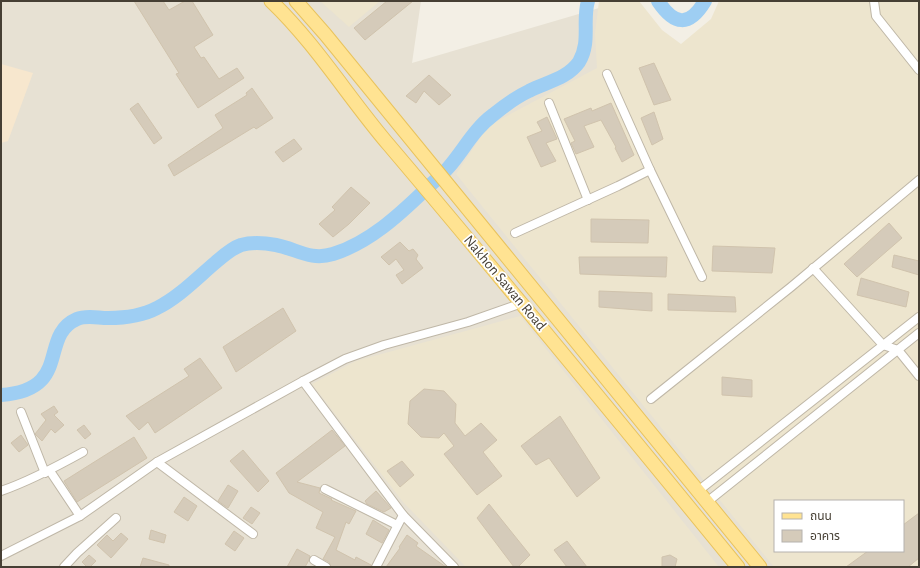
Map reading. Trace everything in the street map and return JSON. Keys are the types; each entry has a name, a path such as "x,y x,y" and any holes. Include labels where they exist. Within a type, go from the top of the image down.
{"main road":[{"name":"Nakhon Sawan Road","path":"271,1 311,45 386,142 522,303 738,567"},
{"name":"Nakhon Sawan Road","path":"296,1 330,40 760,567"},
{"path":"563,353 577,342"}],"street":[{"path":"874,1 876,16 919,70"},
{"path":"607,74 650,170 702,277"},
{"path":"549,103 588,200"},
{"path":"515,233 650,170"},
{"path":"651,399 919,180"},
{"path":"813,268 883,345 898,350 919,376"},
{"path":"1,556 80,516 156,462 345,359 384,345 456,326 522,303"},
{"path":"698,491 919,317"},
{"path":"707,502 919,333"},
{"path":"840,380 848,390"},
{"path":"303,381 403,515 454,567"},
{"path":"807,405 816,416"},
{"path":"21,412 48,472 80,516"},
{"path":"771,434 779,444"},
{"path":"1,491 48,472 83,452"},
{"path":"156,462 253,534"},
{"path":"326,489 397,525"},
{"path":"376,567 403,515"},
{"path":"64,567 77,553 116,518"},
{"path":"314,560 326,567"}],"shaded area":[{"path":"1,1 421,1 412,63 623,1 749,186 919,52 919,567 1,567"},
{"path":"320,1 380,1 349,27"},
{"path":"599,1 639,1 662,30 681,44 711,19 719,1 919,1 919,567 774,567 456,174 488,126 597,68 595,34"},
{"path":"1,64 33,73 8,141 1,143"},
{"path":"520,316 719,567 466,567 403,502 312,384 356,361"}],"building":[{"path":"134,1 163,1 169,10 185,1 192,1 213,35 194,47 201,58 204,57 219,79 237,68 244,78 198,108 176,74 179,73"},
{"path":"387,1 413,1 365,40 354,28"},
{"path":"654,63 671,100 654,105 639,68"},
{"path":"429,75 451,95 439,105 424,91 416,103 406,96"},
{"path":"252,88 273,118 256,129 254,127 174,176 168,165 223,128 215,115 247,95 246,93"},
{"path":"138,103 162,138 154,144 130,109"},
{"path":"611,103 634,155 622,162 615,148 616,147 601,120 584,126 594,147 576,154 571,143 575,141 564,119 591,108 592,111"},
{"path":"654,112 663,139 652,145 641,118"},
{"path":"547,117 557,139 546,143 556,161 541,167 527,137 542,131 537,122"},
{"path":"294,139 302,149 283,162 275,152"},
{"path":"351,187 370,203 349,224 333,237 319,224 335,210 332,207"},
{"path":"591,219 649,220 648,243 591,242"},
{"path":"889,223 902,238 857,277 844,264"},
{"path":"400,242 409,251 413,249 418,255 416,259 423,268 402,284 396,275 404,270 396,259 389,265 381,257"},
{"path":"713,246 775,248 772,273 712,271"},
{"path":"894,255 919,261 919,275 892,267"},
{"path":"579,257 667,257 666,277 580,274"},
{"path":"861,278 909,292 906,307 857,295"},
{"path":"599,291 652,293 652,311 599,307"},
{"path":"668,294 735,297 736,312 668,310"},
{"path":"283,308 296,331 236,372 223,347"},
{"path":"200,358 222,388 155,433 148,422 139,430 126,416 189,376 184,369"},
{"path":"722,377 752,380 752,397 722,395"},
{"path":"424,389 444,391 456,404 455,423 465,436 481,423 497,440 483,452 502,476 477,495 444,454 454,446 444,433 439,438 421,437 408,424 410,401"},
{"path":"54,406 58,412 54,415 64,425 55,433 51,429 42,441 35,434 46,420 41,414"},
{"path":"560,416 600,478 577,497 549,458 536,465 521,446"},
{"path":"84,425 91,434 85,439 77,430"},
{"path":"332,430 345,446 297,482 320,488 319,493 356,511 349,524 346,522 336,550 355,560 356,557 371,565 371,567 331,567 329,562 323,559 335,537 316,528 323,512 289,493 276,473"},
{"path":"21,435 28,445 19,452 11,443"},
{"path":"134,437 147,458 77,502 64,481"},
{"path":"243,450 269,481 258,492 230,461"},
{"path":"402,461 414,475 400,487 387,471"},
{"path":"228,485 238,491 228,508 218,501"},
{"path":"376,491 391,508 384,512 367,504 365,501"},
{"path":"184,497 197,506 188,521 174,512"},
{"path":"489,504 530,555 518,567 514,567 477,518"},
{"path":"251,507 260,513 252,524 243,518"},
{"path":"919,513 919,558 908,567 846,567 867,552 904,552 904,524"},
{"path":"373,520 389,530 382,543 366,534"},
{"path":"151,530 166,535 164,543 149,539"},
{"path":"234,531 244,538 235,551 225,544"},
{"path":"121,533 128,539 111,558 97,545 107,535 113,541"},
{"path":"407,535 418,543 416,546 446,567 386,567 400,548 399,547"},
{"path":"567,541 587,567 567,567 554,550"},
{"path":"297,549 310,556 309,560 305,567 287,567"},
{"path":"89,555 96,561 90,567 87,567 82,562"},
{"path":"670,555 677,559 675,567 662,567 662,557"},
{"path":"143,558 169,565 169,567 140,567"}],"waterway":[{"path":"1,395 23,391 38,383 46,373 59,337 65,327 77,319 88,317 127,317 151,311 165,304 188,287 231,250 238,246 250,243 276,245 304,254 325,256 346,249 371,236 405,209 443,174 480,127 493,115 519,96 556,80 574,68 579,62 585,47 586,9 588,1"},
{"path":"658,1 670,15 676,19 682,20 693,16 705,1"}]}
